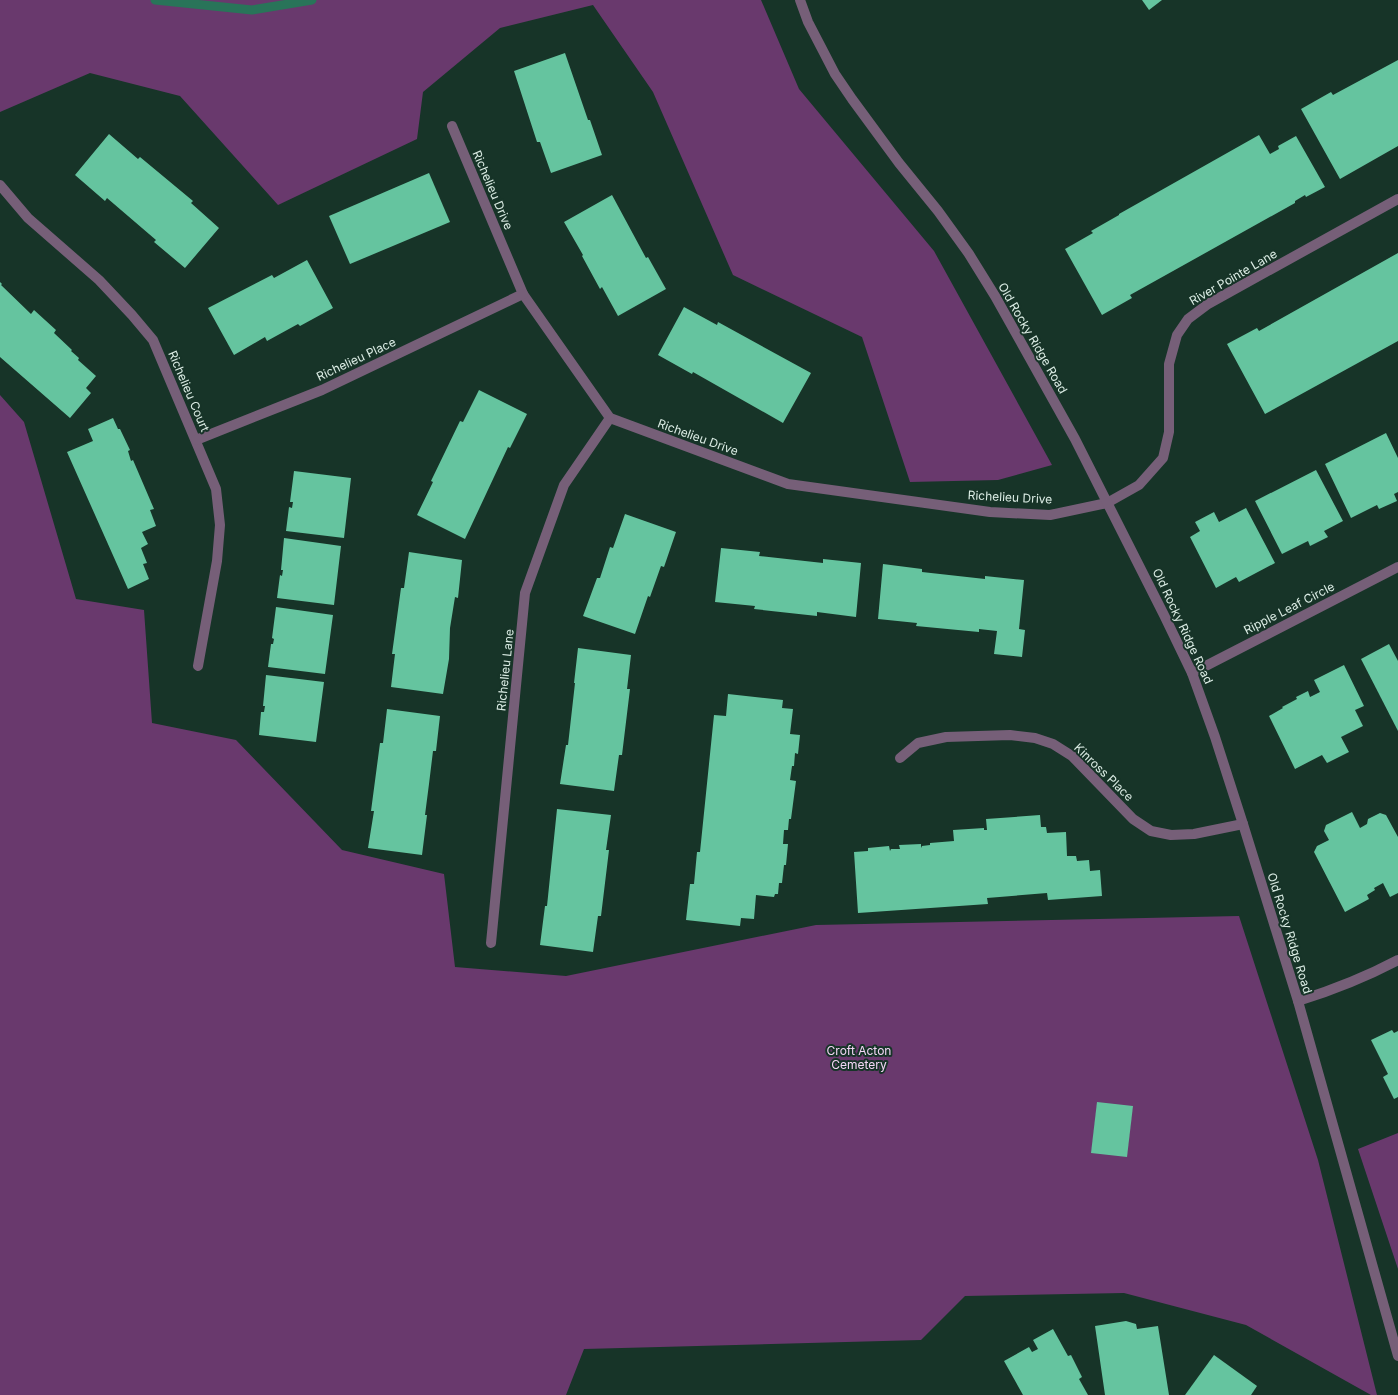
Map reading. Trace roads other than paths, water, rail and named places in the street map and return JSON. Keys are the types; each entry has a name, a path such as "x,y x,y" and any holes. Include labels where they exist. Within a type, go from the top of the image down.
{"street":[{"name":"Old Rocky Ridge Road","path":"800,0 808,22 835,74 852,100 942,217 969,254 996,296 1075,439 1192,673 1216,738 1298,1001 1398,1356"},
{"name":"Richelieu Drive","path":"452,126 523,294 610,418 788,484 990,512 1050,514 1107,503"},
{"name":"Richelieu Court","path":"0,185 28,218 100,280 153,340 196,440 216,489 220,525 217,561 198,666"},
{"name":"River Pointe Lane","path":"1107,503 1139,485 1163,458 1169,432 1170,364 1177,335 1188,319 1208,304 1398,199"},
{"name":"Richelieu Place","path":"196,440 322,390 523,294"},
{"name":"Richelieu Lane","path":"491,943 525,593 564,485 610,418"},
{"name":"Ripple Leaf Circle","path":"1192,673 1398,567"},
{"name":"Kinross Place","path":"900,758 918,743 946,737 1010,735 1035,738 1053,744 1072,756 1133,819 1151,831 1171,835 1194,834 1243,824"},
{"path":"1298,1001 1331,991 1371,974 1398,960"}],"waterway":[{"path":"155,0 252,10 312,0"}],"park label":[{"name":"Croft Acton Cemetery","path":"859,1057"}]}
